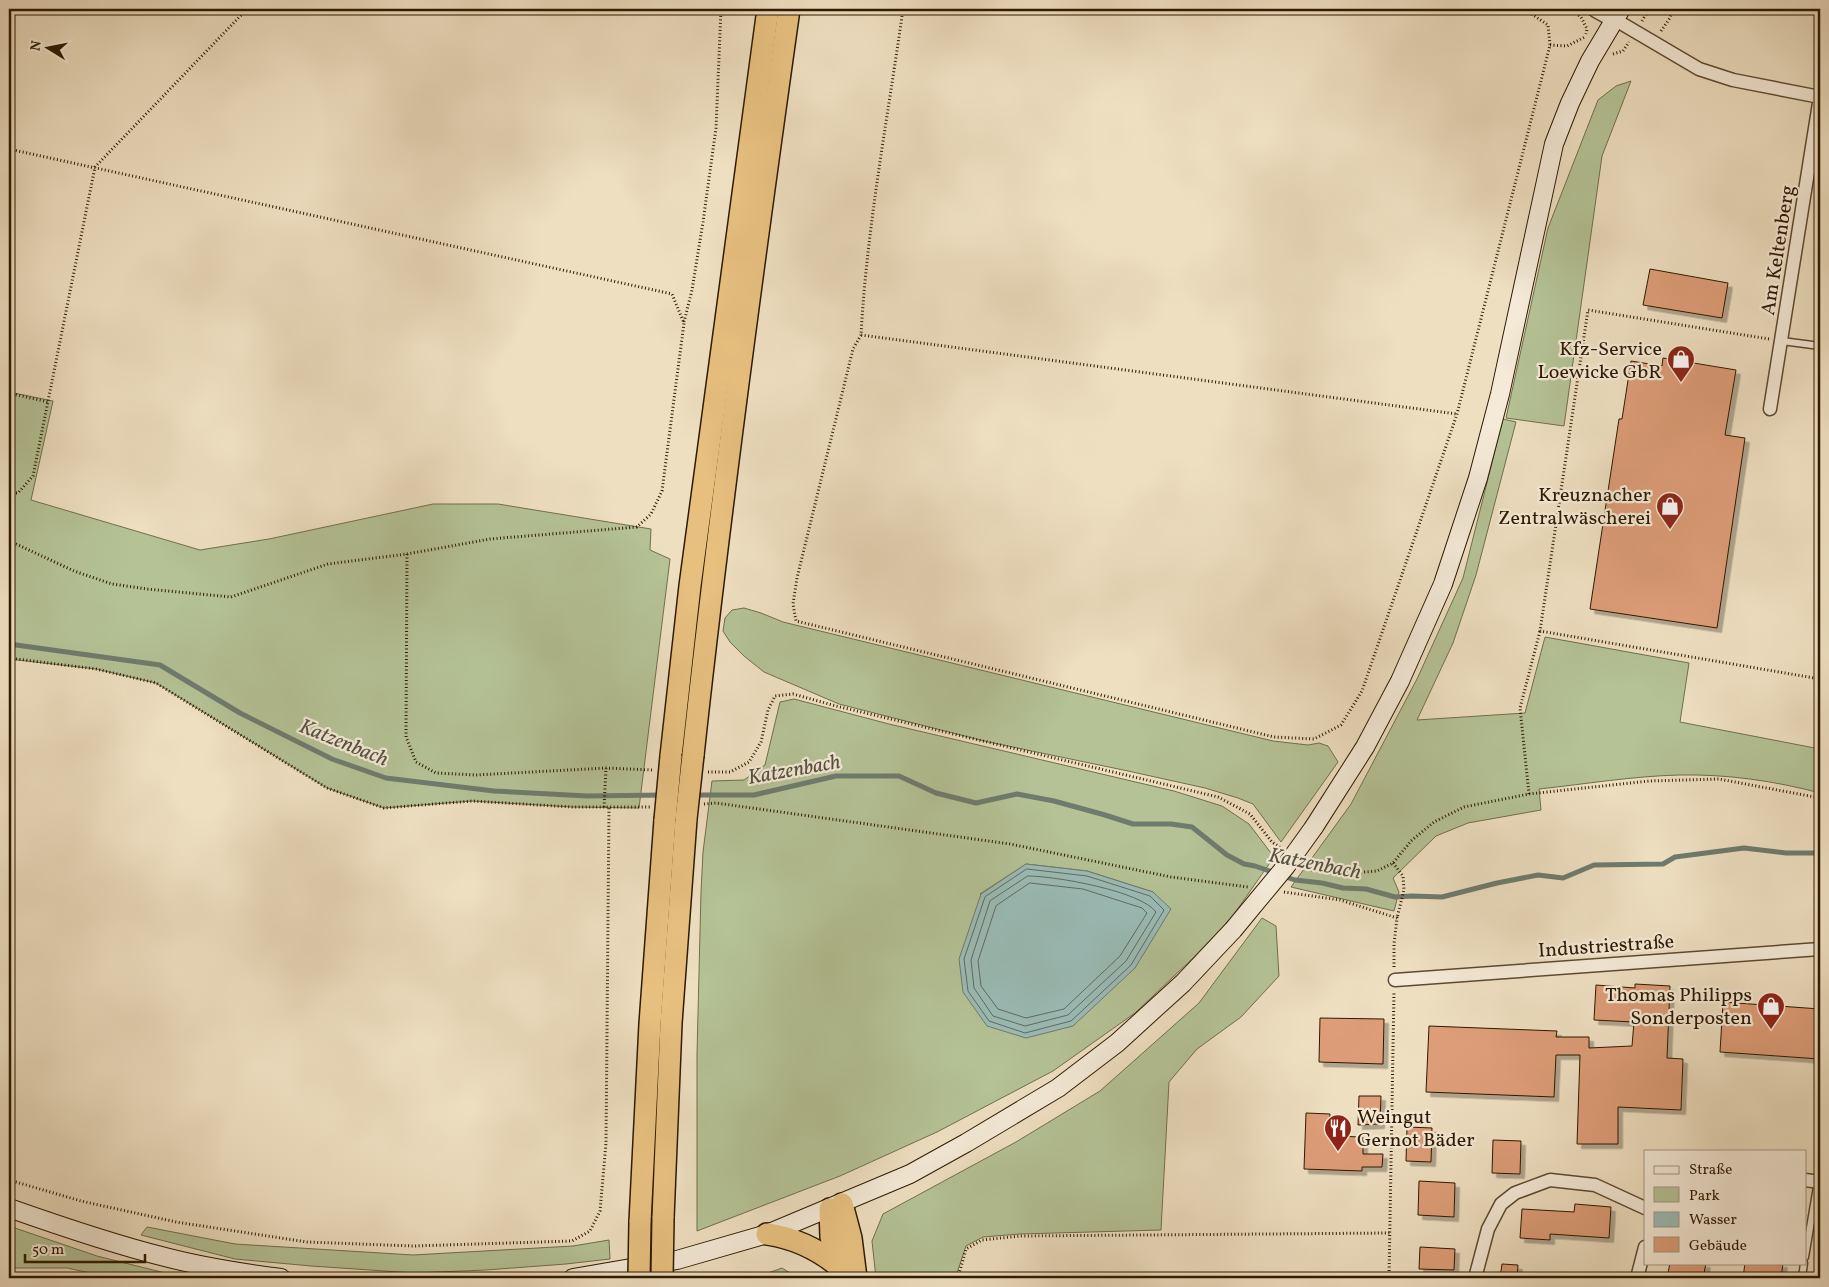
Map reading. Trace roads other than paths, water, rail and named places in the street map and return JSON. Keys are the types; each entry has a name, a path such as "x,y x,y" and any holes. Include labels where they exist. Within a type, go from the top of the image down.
{"highway":[{"path":"640,1278 640,1222 662,813 671,756 690,586 778,13"},
{"path":"662,1278 671,1023 697,763 711,587 778,13"},
{"path":"836,1206 831,1237 840,1272"},
{"path":"836,1206 847,1217 856,1278"},
{"path":"768,1234 802,1242 814,1249 840,1272"}],"main road":[{"path":"574,1278 677,1260 768,1234 910,1174 966,1143 1058,1088 1124,1036 1183,983 1233,930 1286,866 1314,827 1365,747 1400,681 1443,584 1478,478 1497,403 1554,144 1592,41 1618,14"},
{"path":"9,1208 101,1239 165,1257 233,1272 281,1278"}],"street":[{"path":"1596,9 1618,14 1653,41 1699,69 1733,80 1820,97"},
{"name":"Am Keltenberg","path":"1770,409 1820,97"},
{"name":"Industriestraße","path":"1395,980 1820,949"},
{"path":"1475,1278 1488,1229 1501,1204 1515,1193 1550,1180 1595,1185 1644,1208"},
{"path":"1806,1180 1819,1181"},
{"path":"1637,1278 1644,1251"}],"lane":[{"path":"1782,340 1820,346"},
{"path":"1806,1252 1819,1181"},
{"path":"1802,1278 1804,1264"}],"water":[{"path":"1026,864 1087,871 1153,892 1171,909 1135,968 1073,1026 1026,1038 987,1026 963,992 959,959 981,894"}],"waterway":[{"name":"Katzenbach","path":"9,644 160,665 240,713 332,759 386,778 494,791 587,796 664,795"},
{"name":"Katzenbach","path":"695,795 754,795 836,776 899,776 936,793 976,803 1017,794 1054,801 1133,824 1171,824 1192,827 1227,855 1244,864 1275,873"},
{"name":"Katzenbach","path":"1283,876 1295,880 1343,888 1366,889 1395,897 1442,897 1538,875 1563,878 1594,865 1663,864 1675,857 1744,848 1786,853 1820,853"}],"place":[{"name":"Kfz-Service Loewicke GbR","path":"1681,383"},
{"name":"Kreuznacher Zentralwäscherei","path":"1670,530"},
{"name":"Thomas Philipps Sonderposten","path":"1771,1030"},
{"name":"Weingut Gernot Bäder","path":"1338,1152"}]}
